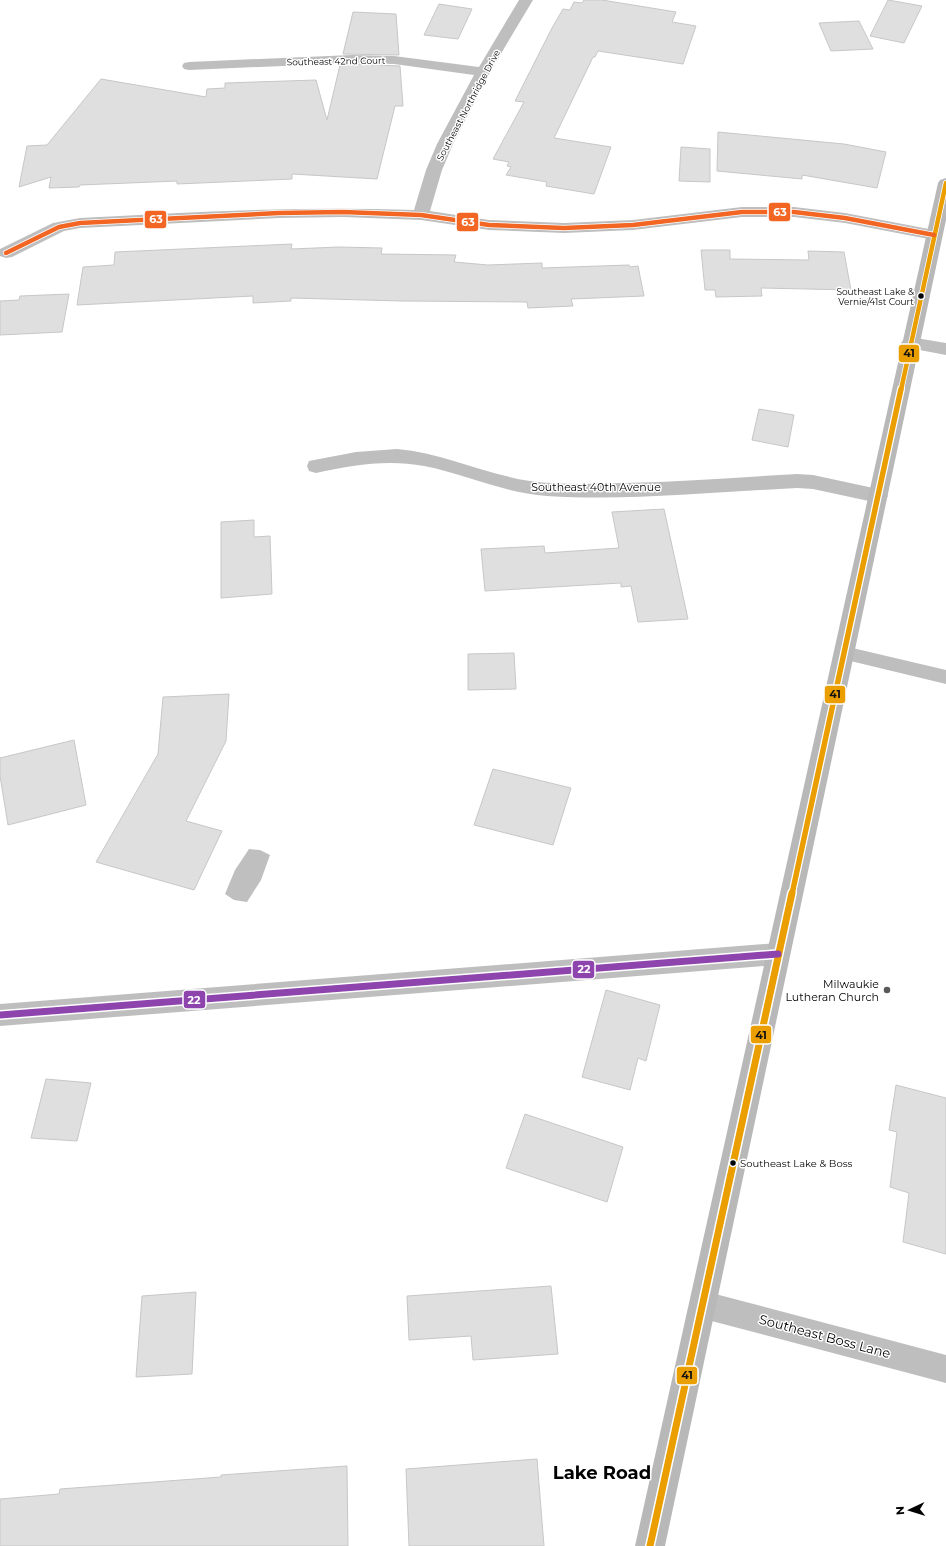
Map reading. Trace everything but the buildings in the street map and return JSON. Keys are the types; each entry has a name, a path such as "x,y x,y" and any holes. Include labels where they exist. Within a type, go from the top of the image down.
{"main road":[{"path":"650,1546 704,1305 778,954 946,182"}],"street":[{"name":"Southeast Northridge Drive","path":"421,215 434,170 483,72 526,0"},
{"name":"Southeast 42nd Court","path":"189,66 352,59 387,59 483,72"},
{"path":"6,253 59,227 80,223 279,213 343,212 421,215 489,224 564,228 633,225 742,212 794,212 845,218 934,235"},
{"path":"910,343 946,349"},
{"name":"Southeast 40th Avenue","path":"316,466 353,458 383,455 424,460 516,486 546,489 607,489 797,481 813,482 878,496"},
{"path":"0,1015 778,954"},
{"name":"Southeast Boss Lane","path":"704,1305 946,1369"}],"lane":[{"path":"844,653 946,677"}],"shaded area":[{"path":"249,849 260,850 270,855 261,880 247,902 234,900 225,894 235,870"}],"transit line":[{"name":"41","path":"650,1546 946,183"},
{"name":"63","path":"6,253 59,227 80,223 279,213 343,212 421,215 489,225 564,228 633,225 742,212 794,212 845,218 934,235"},
{"name":"22","path":"0,1015 778,954"}],"place":[{"name":"Southeast Lake & Vernie/41st Court","path":"921,296"},
{"name":"Milwaukie Lutheran Church","path":"887,990"},
{"name":"Southeast Lake & Boss","path":"733,1163"}],"district":[{"name":"Lake Road","path":"602,1473"}]}
